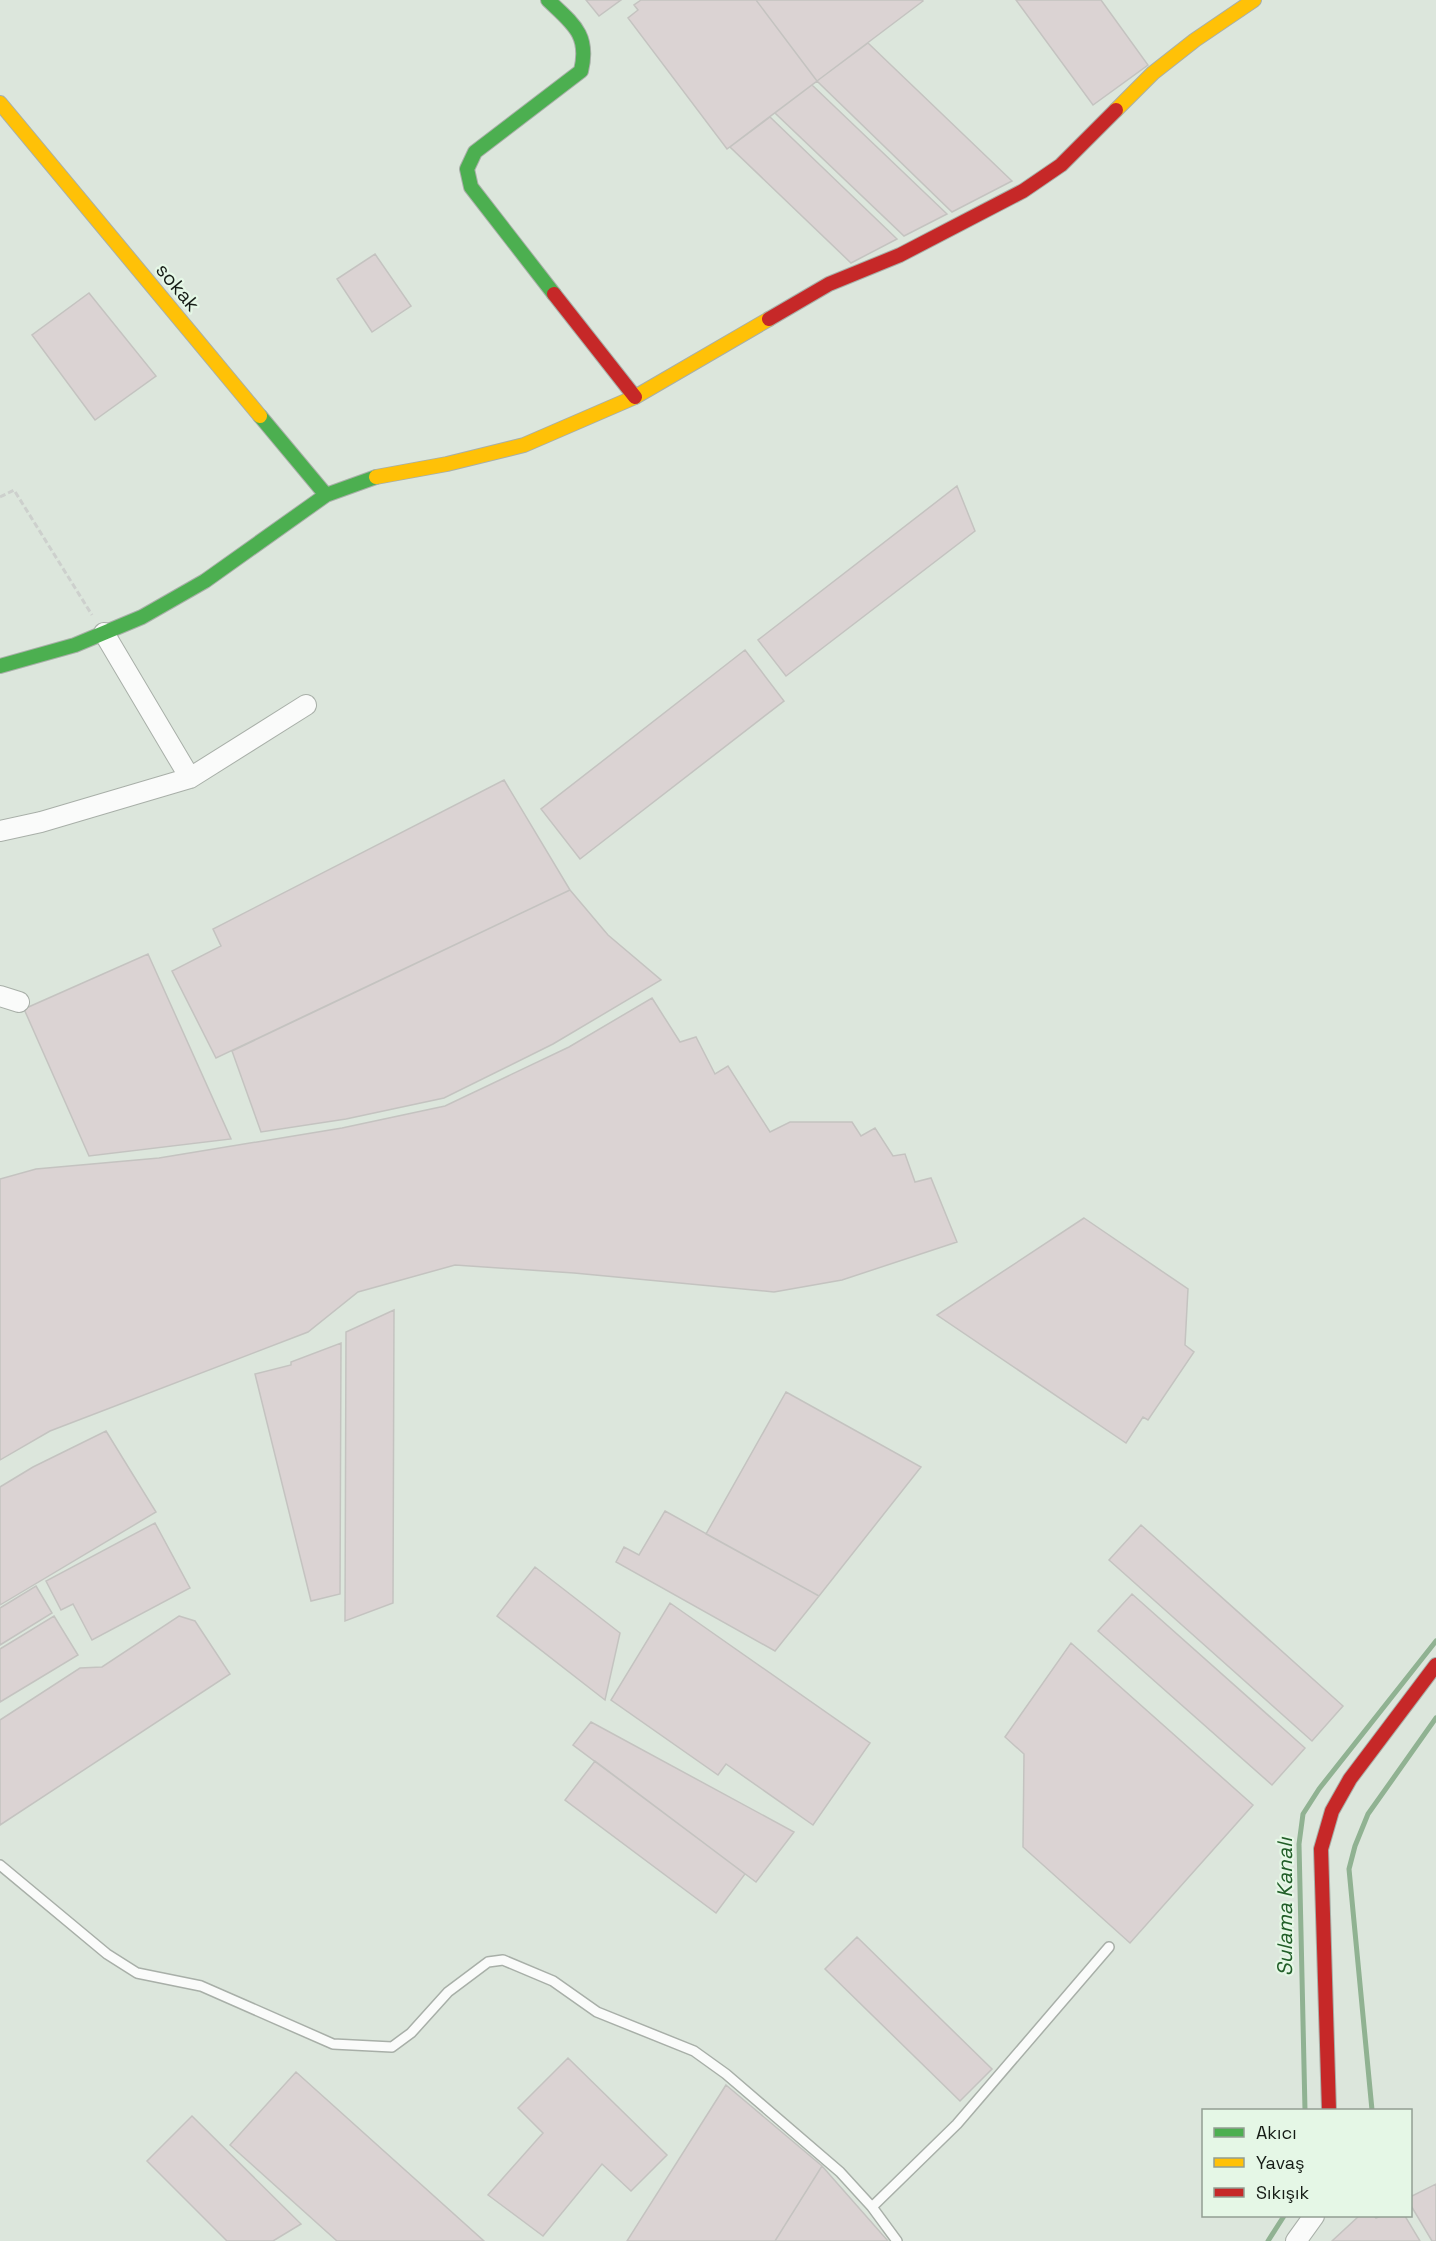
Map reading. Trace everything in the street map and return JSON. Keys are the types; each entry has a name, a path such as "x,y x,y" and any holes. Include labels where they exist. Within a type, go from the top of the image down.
{"street":[{"path":"548,0 582,35 586,56 581,71 475,152 467,169 471,186 635,397"},
{"path":"0,666 75,645 142,617 205,581 326,495 385,474 447,464 524,445 635,397 829,284 900,255 1023,191 1061,165 1153,73 1195,40 1254,0"},
{"name":"sokak","path":"0,103 326,495"},
{"path":"104,633 190,778"},
{"path":"0,831 41,822 190,778 306,705"},
{"path":"0,996 19,1002"},
{"path":"1329,2109 1321,1849 1332,1811 1350,1779 1436,1665"},
{"path":"1296,2241 1313,2217"}],"lane":[{"path":"0,1865 107,1954 137,1973 201,1986 333,2044 392,2047 411,2033 448,1992 488,1962 503,1960 553,1981 597,2013 694,2051 726,2074 840,2172 872,2207 897,2241"},
{"path":"872,2207 957,2124 1109,1947"}],"path":[{"path":"0,498 14,490 104,633"}],"building":[{"path":"586,0 621,0 599,16"},
{"path":"641,0 756,0 817,81 727,149 628,18 638,10 634,5"},
{"path":"756,0 922,0 923,1 817,81"},
{"path":"1016,0 1101,0 1148,65 1093,105"},
{"path":"868,43 1012,181 952,212 817,81"},
{"path":"812,85 947,214 904,236 775,113"},
{"path":"770,117 897,239 851,263 730,147"},
{"path":"375,254 411,306 372,332 337,279"},
{"path":"89,293 156,376 95,420 32,335"},
{"path":"957,486 975,531 786,676 758,640"},
{"path":"745,650 784,701 580,859 541,809"},
{"path":"504,780 570,890 216,1058 172,971 221,946 213,929"},
{"path":"570,890 608,935 661,980 553,1044 444,1098 346,1119 261,1132 232,1051"},
{"path":"148,954 231,1139 89,1156 24,1009"},
{"path":"652,998 680,1042 696,1037 715,1074 728,1066 770,1132 790,1122 852,1122 861,1136 875,1128 893,1156 905,1154 915,1182 931,1178 957,1242 842,1280 774,1292 574,1273 455,1265 358,1292 308,1332 50,1431 0,1460 0,1179 36,1169 159,1158 342,1128 445,1106 569,1047"},
{"path":"1084,1218 1188,1289 1185,1345 1194,1352 1148,1420 1143,1417 1126,1443 937,1315"},
{"path":"394,1310 393,1603 345,1621 346,1332"},
{"path":"341,1343 340,1594 311,1601 255,1374 291,1365 291,1362"},
{"path":"786,1392 921,1467 819,1596 706,1534"},
{"path":"106,1431 156,1512 0,1605 0,1487 33,1467"},
{"path":"665,1511 819,1596 775,1651 616,1562 624,1547 639,1555"},
{"path":"155,1523 190,1588 92,1640 73,1604 61,1610 46,1581"},
{"path":"1141,1525 1343,1706 1312,1741 1109,1560"},
{"path":"535,1567 620,1633 605,1700 497,1616"},
{"path":"36,1586 52,1613 0,1645 0,1608"},
{"path":"1132,1594 1305,1748 1272,1785 1098,1631"},
{"path":"670,1603 870,1743 813,1825 726,1764 718,1775 611,1700"},
{"path":"54,1616 78,1655 0,1702 0,1649"},
{"path":"179,1616 195,1621 230,1674 0,1825 0,1720 80,1668 102,1667"},
{"path":"1071,1643 1253,1805 1130,1943 1023,1847 1024,1754 1005,1737"},
{"path":"591,1722 794,1832 756,1882 573,1745"},
{"path":"595,1761 745,1874 716,1913 565,1800"},
{"path":"857,1937 992,2069 960,2101 825,1969"},
{"path":"568,2058 667,2155 631,2191 602,2164 543,2236 488,2195 543,2133 518,2108"},
{"path":"296,2072 484,2241 337,2241 230,2145"},
{"path":"726,2085 822,2166 775,2241 627,2241"},
{"path":"192,2116 301,2224 273,2241 227,2241 147,2161"},
{"path":"822,2166 888,2241 775,2241"},
{"path":"1436,2184 1436,2241 1432,2241 1412,2207 1412,2196"},
{"path":"1358,2217 1406,2217 1420,2241 1332,2241"}],"waterway":[{"name":"Sulama Kanalı","path":"1305,2109 1299,1844 1303,1814 1319,1789 1436,1641"},
{"path":"1372,2109 1349,1869 1355,1846 1368,1814 1436,1718"},
{"name":"Sulama Kanalı","path":"1268,2241 1283,2217"}],"traffic: fast":[{"path":"548,0 571,23 581,38 583,48 581,71 475,152 467,169 471,187 554,294"},
{"path":"260,416 326,495"},
{"path":"0,666 75,645 142,617 205,581 326,495 376,477"}],"traffic: slow":[{"path":"1116,110 1153,73 1195,40 1254,0"},
{"path":"0,103 260,416"},
{"path":"376,477 447,464 524,445 635,397 769,319"}],"traffic: jam":[{"path":"769,319 829,284 900,255 1023,191 1061,165 1116,110"},
{"path":"554,294 635,397"},
{"path":"1329,2109 1321,1849 1332,1811 1350,1779 1436,1665"}]}
